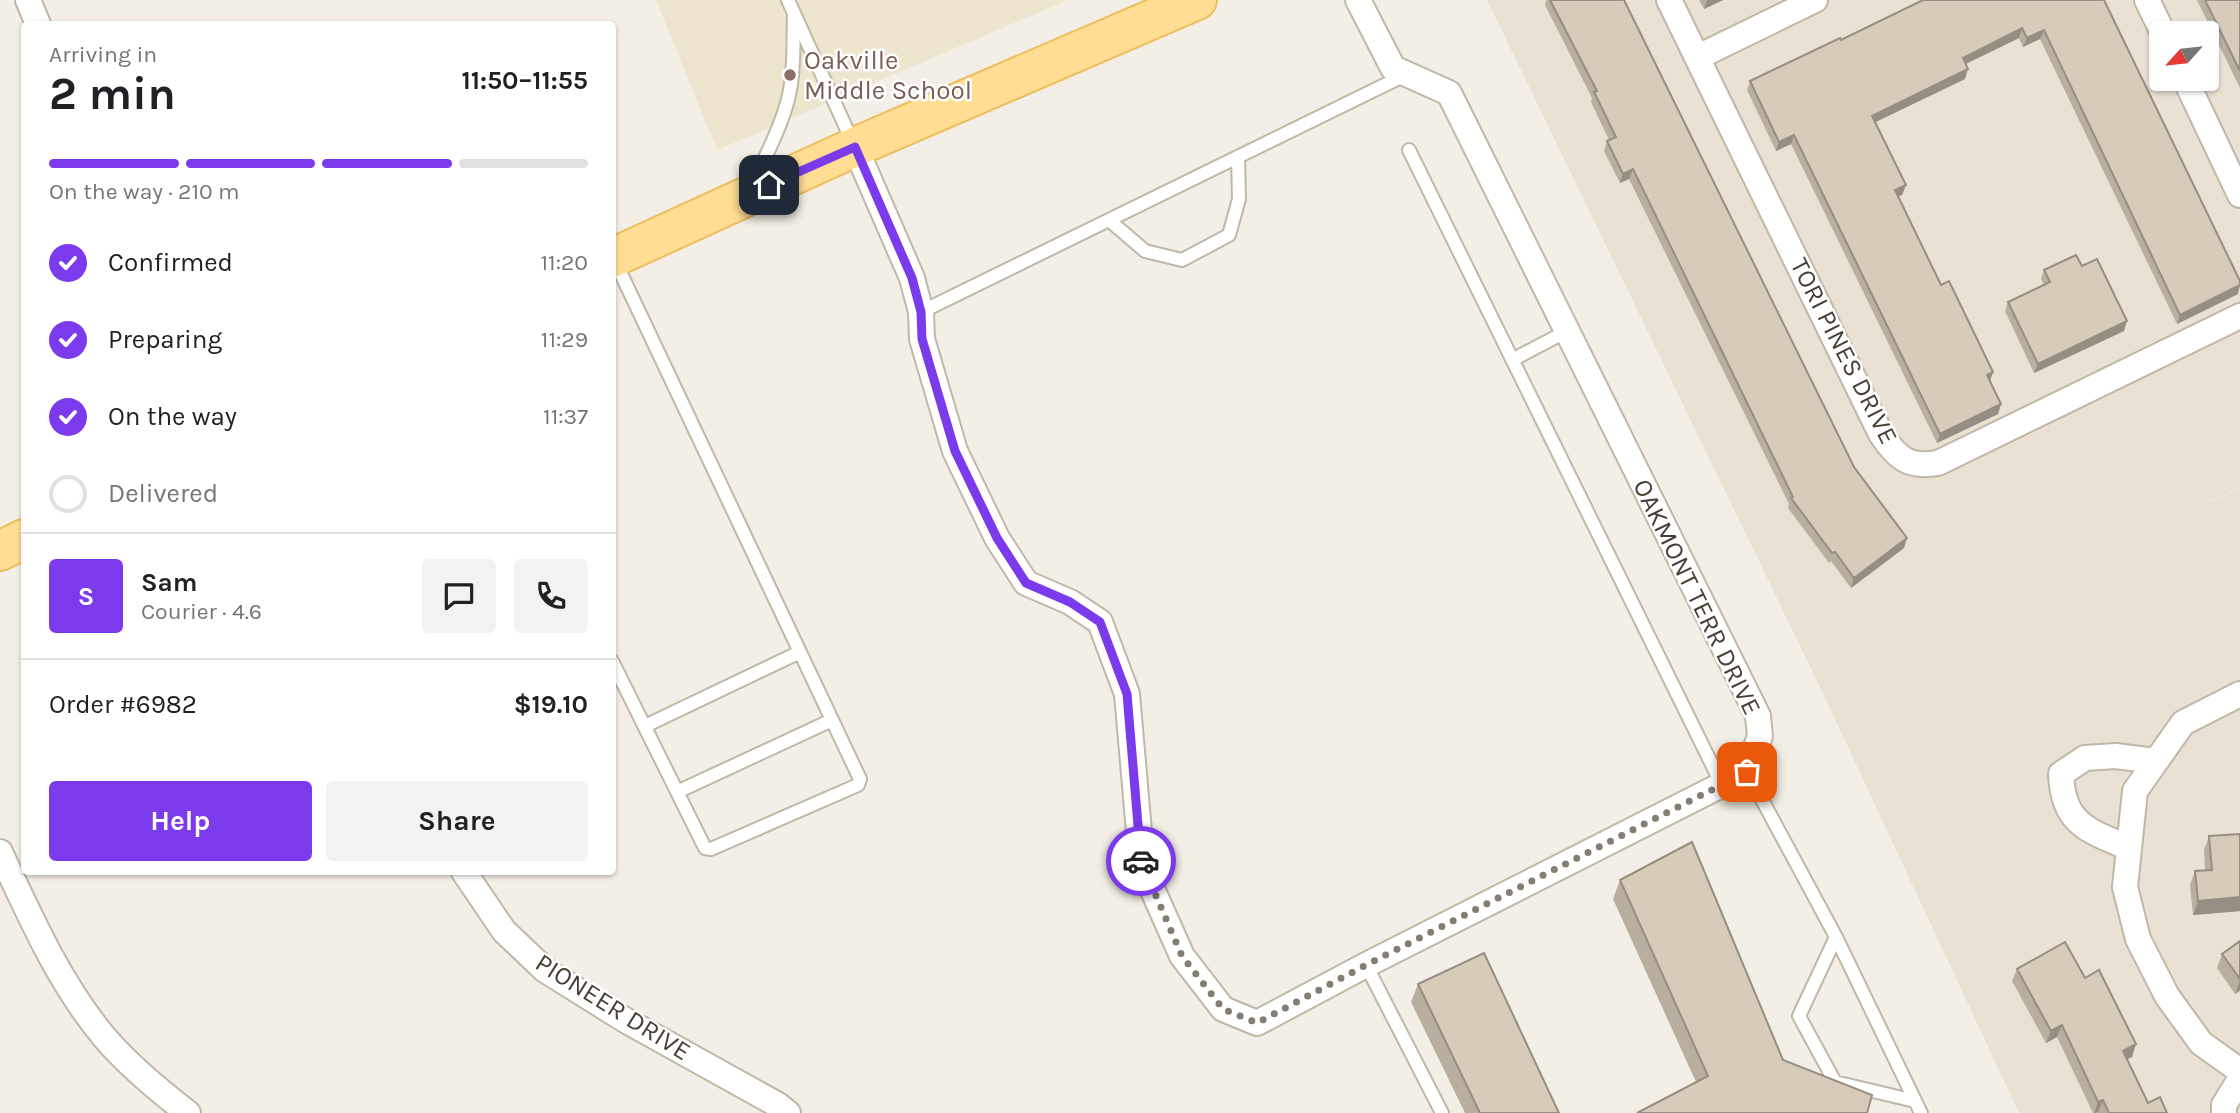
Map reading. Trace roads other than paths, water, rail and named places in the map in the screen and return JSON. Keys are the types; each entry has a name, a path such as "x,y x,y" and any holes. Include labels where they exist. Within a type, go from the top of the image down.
{"main road":[{"path":"616,257 855,147 1197,0"},
{"path":"0,551 21,540"}],"street":[{"path":"28,0 37,21"},
{"name":"OAKMONT TERR DRIVE","path":"1358,0 1393,68 1449,93 1758,716 1760,736 1747,772"},
{"name":"TORI PINES DRIVE","path":"1669,0 1881,434 1891,449 1909,463 1923,466 1938,463 2240,316"},
{"path":"1698,57 1815,0"},
{"path":"2147,0 2157,21"},
{"path":"2191,91 2240,195"},
{"path":"855,147 912,278 921,312 922,339 955,451 997,538 1026,583 1070,602 1100,622 1127,694 1142,866 1182,956 1223,1009 1257,1023 1747,772"},
{"path":"2240,694 2183,723 2135,791 2125,887 2138,939 2167,996 2201,1043 2240,1071"},
{"path":"2129,848 2089,831 2067,809 2062,793 2061,774 2085,758 2116,756 2155,761"},
{"path":"0,852 40,936 67,984 105,1037 149,1083 188,1113"},
{"name":"PIONEER DRIVE","path":"466,875 504,930 545,971 788,1113"},
{"path":"2224,1113 2224,1105 2240,1079"}],"lane":[{"path":"788,0 855,147"},
{"path":"748,195 788,101 794,14"},
{"path":"921,312 1406,74"},
{"path":"1409,150 1722,785"},
{"path":"1109,220 1145,251 1182,260 1229,235 1238,199 1238,157"},
{"path":"616,264 860,779 858,785 711,849 702,844 616,668"},
{"path":"1512,359 1567,331"},
{"path":"645,726 800,652"},
{"path":"677,792 832,720"},
{"path":"1747,772 1836,937 1918,1107"},
{"path":"1836,937 1798,1016 1835,1082 1918,1107"},
{"path":"1366,965 1441,1113"}],"place":[{"name":"Oakville Middle School","path":"790,75"}]}
